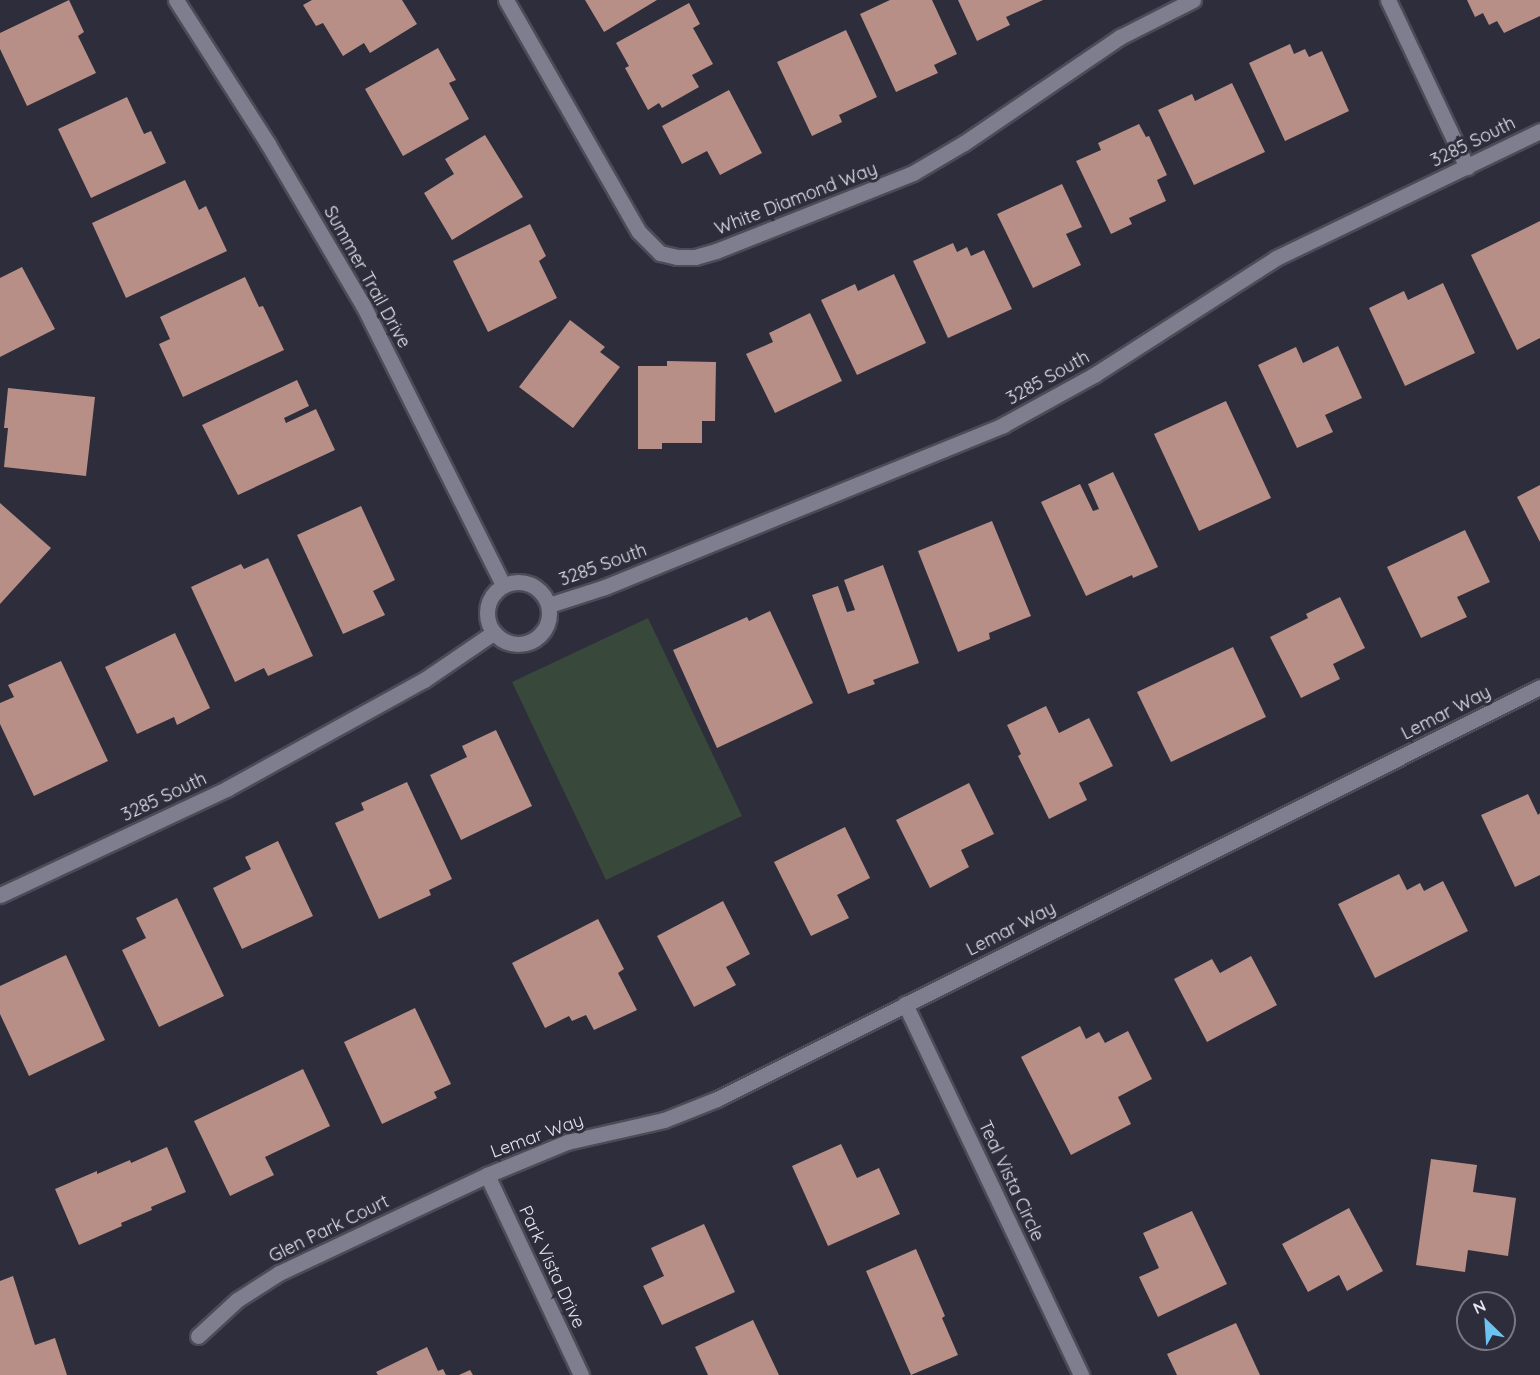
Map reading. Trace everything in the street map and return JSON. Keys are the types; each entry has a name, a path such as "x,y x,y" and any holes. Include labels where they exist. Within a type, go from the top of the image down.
{"street":[{"name":"Summer Trail Drive","path":"176,0 280,163 363,305 503,585"},
{"name":"White Diamond Way","path":"506,0 639,232 660,253 677,257 696,256 716,251 913,173 964,143 1120,38 1193,0"},
{"path":"1388,0 1467,167"},
{"name":"3285 South","path":"549,605 605,587 1004,425 1094,375 1276,258 1540,131"},
{"path":"518,581 531,584 543,593 549,605 550,620 543,633 532,641 518,645 504,642 493,633 487,620 487,607 493,594 503,585 518,581"},
{"name":"3285 South","path":"0,896 228,788 424,680 493,633"},
{"name":"Lemar Way","path":"488,1175 567,1142 664,1120 706,1103 1540,687"},
{"name":"Teal Vista Circle","path":"905,1004 1081,1375"},
{"name":"Glen Park Court","path":"198,1336 237,1300 279,1273 488,1175"},
{"name":"Park Vista Drive","path":"488,1175 581,1375"}],"green space":[{"path":"648,618 742,816 606,880 512,682"}],"building":[{"path":"69,0 84,32 78,36 96,73 27,106 0,49 0,33"},
{"path":"312,0 402,0 417,24 370,53 364,43 343,56 323,23 316,26 303,5"},
{"path":"585,0 657,0 604,32"},
{"path":"890,0 932,0 957,54 934,65 938,73 896,92 860,14"},
{"path":"958,0 1043,0 1006,17 1010,25 977,41"},
{"path":"1467,0 1540,0 1540,16 1504,33 1497,21 1489,25 1483,13 1475,17"},
{"path":"689,3 700,24 693,28 713,64 692,75 699,87 662,108 659,103 648,110 625,68 629,66 616,43"},
{"path":"846,30 877,97 839,115 842,122 812,136 777,62"},
{"path":"1290,44 1294,54 1305,49 1309,57 1322,51 1349,111 1285,141 1249,63"},
{"path":"438,48 456,80 449,83 469,119 403,156 365,89"},
{"path":"1232,83 1265,152 1194,185 1158,110 1192,94 1195,101"},
{"path":"729,90 762,153 720,175 707,151 682,164 662,126"},
{"path":"127,97 144,134 151,131 166,163 91,198 58,129"},
{"path":"1139,124 1146,137 1149,136 1167,175 1157,180 1166,201 1129,218 1132,224 1111,234 1076,161 1101,150 1098,143"},
{"path":"485,135 523,197 452,240 424,193 454,174 445,159"},
{"path":"185,180 199,210 206,206 227,251 126,298 92,223"},
{"path":"1062,184 1082,227 1066,234 1081,265 1033,288 997,214"},
{"path":"1540,221 1540,338 1517,350 1471,255"},
{"path":"530,224 546,256 539,261 557,298 488,332 453,261"},
{"path":"953,243 957,252 967,247 971,256 984,250 1012,309 948,338 913,261"},
{"path":"22,267 55,329 0,357 0,278"},
{"path":"894,274 926,343 857,375 821,300 855,284 858,291"},
{"path":"245,277 259,307 263,306 284,350 183,397 159,344 170,339 160,317"},
{"path":"1443,283 1475,353 1405,386 1369,308 1404,291 1408,300"},
{"path":"810,313 842,381 775,413 746,354 773,342 769,333"},
{"path":"570,320 605,347 600,352 620,367 573,428 519,387"},
{"path":"1338,346 1362,398 1325,415 1333,432 1297,448 1258,365 1296,347 1303,363"},
{"path":"667,361 716,362 715,421 702,421 702,443 662,443 662,449 638,449 638,366 667,366"},
{"path":"297,380 309,406 284,418 286,423 316,409 335,450 238,495 202,425"},
{"path":"8,388 95,397 86,476 4,467 8,428 4,428"},
{"path":"1226,401 1271,498 1199,531 1154,434"},
{"path":"1113,472 1158,567 1133,578 1132,575 1086,596 1041,502 1080,484 1093,511 1099,509 1088,484"},
{"path":"1540,485 1540,542 1517,497"},
{"path":"0,503 51,548 0,604"},
{"path":"361,506 395,580 373,591 385,615 343,634 297,535"},
{"path":"992,521 1031,616 989,633 990,639 958,652 918,551"},
{"path":"1465,530 1490,582 1457,597 1467,617 1421,638 1387,567"},
{"path":"268,558 313,656 268,676 264,668 235,682 191,587 241,564 244,569"},
{"path":"883,565 919,663 873,680 875,684 848,694 812,595 838,586 847,612 855,610 844,580"},
{"path":"1340,597 1365,648 1333,664 1340,679 1301,698 1270,637 1308,618 1306,614"},
{"path":"770,611 813,703 717,748 673,650 747,617 749,621"},
{"path":"175,633 210,708 177,725 174,717 137,734 105,667"},
{"path":"1233,647 1266,717 1171,762 1137,692"},
{"path":"61,661 108,761 34,796 0,724 0,703 14,697 8,685"},
{"path":"1046,706 1059,733 1089,718 1113,766 1079,783 1087,800 1049,819 1018,756 1021,754 1007,725"},
{"path":"496,730 532,806 461,840 430,775 467,757 462,746"},
{"path":"407,782 452,879 429,890 431,895 379,919 335,823 364,810 361,803"},
{"path":"969,783 994,834 961,850 969,867 930,888 896,820"},
{"path":"1528,794 1538,815 1540,813 1540,875 1515,887 1481,815"},
{"path":"845,827 870,878 837,895 849,918 811,936 774,862"},
{"path":"278,841 313,916 242,949 213,888 251,869 245,857"},
{"path":"1399,874 1407,890 1420,883 1424,891 1443,881 1468,931 1375,978 1338,904"},
{"path":"177,898 224,996 159,1027 122,950 146,938 136,918"},
{"path":"723,901 750,954 726,967 736,985 694,1007 657,936"},
{"path":"598,919 624,969 618,973 637,1010 594,1030 586,1015 572,1021 569,1016 545,1028 512,963"},
{"path":"66,955 105,1040 29,1076 0,1014 0,986"},
{"path":"1251,956 1277,1005 1207,1042 1174,979 1212,959 1220,973"},
{"path":"415,1008 451,1084 434,1092 437,1098 382,1124 344,1042"},
{"path":"1080,1026 1086,1039 1099,1032 1105,1043 1128,1031 1152,1079 1118,1097 1131,1124 1071,1155 1021,1057"},
{"path":"303,1069 330,1126 265,1157 274,1175 230,1196 194,1121"},
{"path":"841,1144 857,1178 879,1168 900,1214 828,1246 792,1166"},
{"path":"167,1147 186,1192 151,1207 152,1210 121,1223 122,1226 79,1245 55,1189 97,1171 97,1174 130,1160 131,1163"},
{"path":"1431,1159 1477,1165 1473,1192 1516,1198 1508,1256 1468,1250 1465,1272 1416,1265"},
{"path":"1349,1208 1383,1271 1347,1291 1339,1275 1308,1292 1282,1244"},
{"path":"1192,1211 1227,1284 1158,1317 1139,1277 1159,1268 1143,1233"},
{"path":"704,1224 735,1292 662,1325 643,1286 664,1276 651,1248"},
{"path":"916,1249 945,1316 942,1318 958,1355 911,1375 866,1271"},
{"path":"13,1276 35,1345 55,1338 67,1375 0,1375 0,1281"},
{"path":"753,1320 779,1375 708,1375 695,1347"},
{"path":"1236,1323 1260,1375 1177,1375 1167,1354"},
{"path":"427,1347 438,1371 443,1369 446,1375 378,1375 376,1372"},
{"path":"470,1370 473,1375 459,1375"}]}
